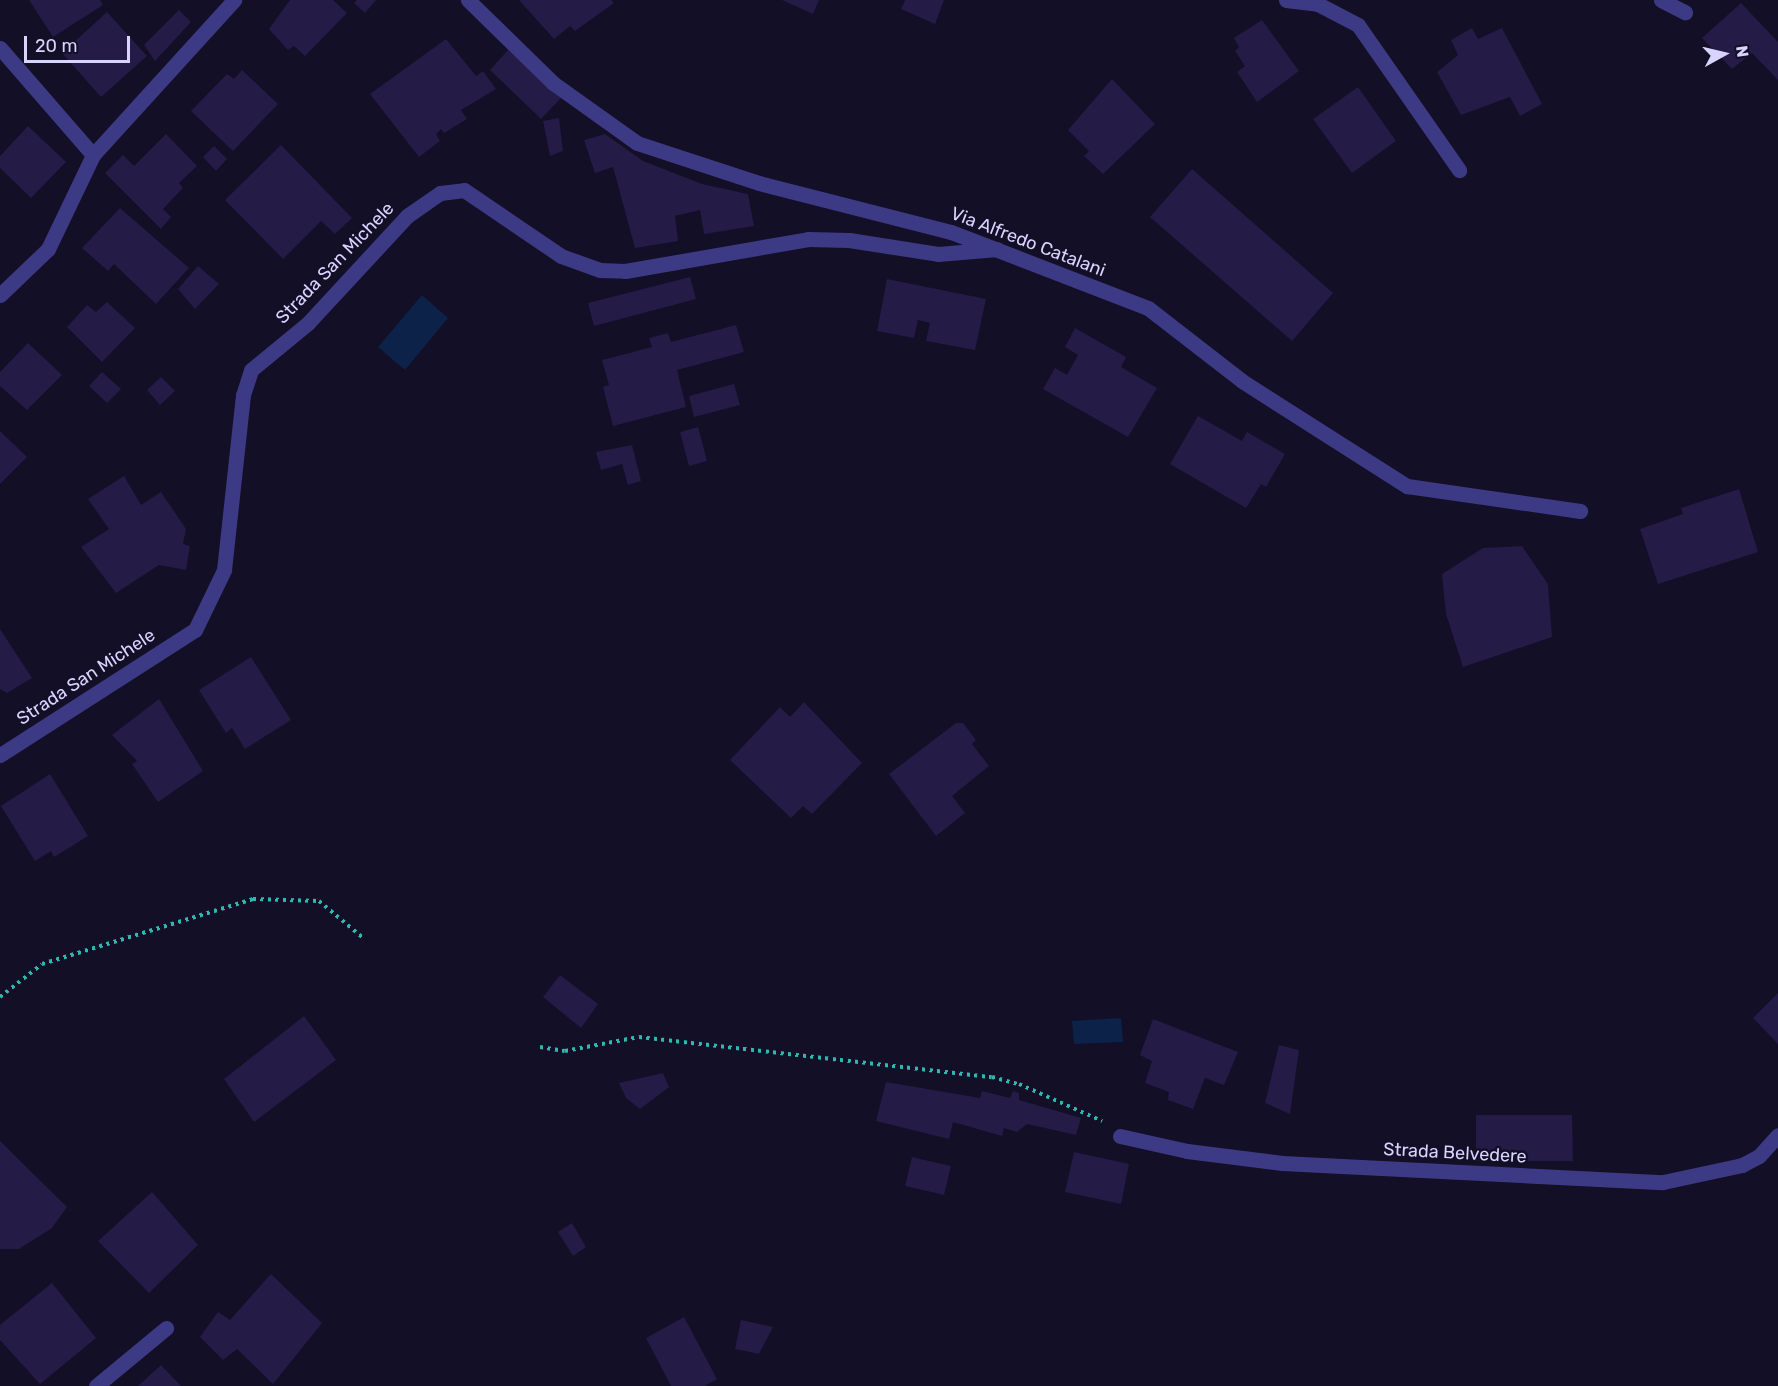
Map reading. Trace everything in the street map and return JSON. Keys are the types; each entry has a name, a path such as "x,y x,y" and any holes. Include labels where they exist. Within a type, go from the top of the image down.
{"street":[{"path":"0,296 48,249 93,154 234,0"},
{"name":"Via Alfredo Catalani","path":"468,0 553,83 637,143 698,166 951,232 1148,308 1242,381 1407,486 1580,511"},
{"path":"1286,0 1318,4 1358,25 1459,170"},
{"path":"1661,0 1685,12"},
{"path":"0,48 93,154"},
{"name":"Strada San Michele","path":"0,755 195,630 224,570 241,405 251,370 308,323 407,216 440,193 464,190 561,256 600,270 625,271 808,239 849,240 938,254 997,249"},
{"name":"Strada Belvedere","path":"1120,1136 1187,1151 1282,1163 1663,1182 1742,1165 1759,1156 1778,1135"},
{"path":"96,1386 166,1328"}],"path":[{"path":"0,997 42,964 253,899 318,901 362,937"},
{"path":"540,1047 565,1051 639,1037 992,1077 1019,1084 1111,1124 1120,1136"}],"water":[{"path":"422,295 448,318 405,370 378,347"},
{"path":"1121,1018 1123,1042 1074,1044 1072,1021"}],"building":[{"path":"29,0 100,0 103,5 53,37"},
{"path":"290,0 333,0 347,13 305,56 294,46 288,50 269,29"},
{"path":"357,0 376,0 365,13 354,3"},
{"path":"519,0 611,0 614,3 575,31 570,26 554,39"},
{"path":"782,0 819,0 813,14"},
{"path":"905,0 944,0 935,24 901,9"},
{"path":"1741,3 1778,42 1778,80 1752,53 1732,69 1702,38"},
{"path":"179,10 191,22 155,61 144,45"},
{"path":"107,12 147,56 101,97 62,53"},
{"path":"1262,20 1299,71 1257,102 1237,72 1245,66 1235,51 1239,47 1234,38"},
{"path":"1472,28 1478,39 1502,28 1542,104 1520,116 1510,97 1461,115 1437,72 1458,55 1451,40"},
{"path":"446,39 476,76 483,71 496,89 461,110 467,119 444,133 441,129 436,134 440,141 419,157 370,94"},
{"path":"508,50 562,97 541,119 490,70"},
{"path":"242,70 278,104 233,151 191,111 227,74 234,79"},
{"path":"1112,79 1155,124 1103,174 1084,156 1089,151 1068,130"},
{"path":"1358,87 1396,141 1352,173 1313,119"},
{"path":"559,118 563,151 550,156 543,121"},
{"path":"28,126 66,162 31,198 0,168 0,156"},
{"path":"166,134 197,166 179,183 183,188 163,209 171,217 161,229 105,173 123,155 134,166"},
{"path":"605,134 643,161 702,184 748,194 754,226 704,234 700,210 675,216 678,241 635,248 613,167 595,173 584,140"},
{"path":"281,145 352,218 335,234 321,221 283,259 225,200"},
{"path":"214,146 227,159 216,171 203,157"},
{"path":"1192,169 1333,293 1292,341 1150,217"},
{"path":"120,208 189,268 156,304 114,264 108,271 82,248"},
{"path":"198,266 219,284 195,309 178,289"},
{"path":"690,277 696,299 594,326 588,303"},
{"path":"887,279 986,299 975,350 926,341 930,323 918,320 914,338 877,331"},
{"path":"107,302 135,328 102,362 67,327 87,305 96,312"},
{"path":"736,325 744,352 677,370 686,407 613,426 603,387 609,385 602,360 652,347 649,338 668,333 671,342"},
{"path":"1075,328 1126,357 1121,367 1157,388 1128,437 1043,389 1055,368 1067,375 1078,355 1065,347"},
{"path":"28,343 62,375 27,410 0,386 0,372"},
{"path":"102,372 121,389 107,403 89,386"},
{"path":"161,377 175,391 160,405 147,390"},
{"path":"734,384 740,405 694,417 689,396"},
{"path":"1198,416 1242,441 1247,432 1285,454 1266,487 1261,484 1246,508 1170,464"},
{"path":"698,427 707,461 689,466 680,432"},
{"path":"0,431 27,457 0,484"},
{"path":"632,445 641,481 628,485 622,464 601,470 596,452"},
{"path":"124,476 141,505 161,492 186,529 183,544 190,546 186,570 159,565 116,593 81,547 109,529 88,499"},
{"path":"1739,489 1758,552 1658,584 1640,529 1683,514 1681,508"},
{"path":"1522,546 1548,584 1552,637 1463,667 1446,614 1442,574 1483,548"},
{"path":"0,629 32,678 7,693 0,689"},
{"path":"251,657 291,720 245,749 232,728 226,733 199,690"},
{"path":"159,699 203,771 158,802 132,764 137,761 112,735"},
{"path":"804,702 862,763 812,814 803,806 791,818 730,760 780,707 790,717"},
{"path":"956,723 963,723 976,740 972,744 989,766 952,796 965,813 936,836 889,774"},
{"path":"50,774 88,836 54,857 51,851 35,861 1,806"},
{"path":"560,975 598,1004 581,1028 543,997"},
{"path":"1778,993 1778,1044 1753,1018"},
{"path":"304,1016 336,1060 254,1122 224,1079"},
{"path":"1153,1019 1238,1052 1224,1085 1205,1078 1193,1109 1168,1100 1169,1092 1145,1083 1152,1061 1140,1055"},
{"path":"1279,1045 1299,1050 1290,1114 1265,1103"},
{"path":"663,1073 669,1087 640,1109 626,1098 619,1083"},
{"path":"886,1082 980,1098 982,1091 1010,1098 1013,1091 1019,1093 1019,1100 1081,1118 1076,1135 1027,1124 1017,1132 1004,1128 1002,1136 953,1122 949,1139 876,1121"},
{"path":"1476,1115 1572,1115 1573,1161 1476,1161"},
{"path":"0,1141 67,1207 52,1228 19,1249 0,1249"},
{"path":"1074,1152 1129,1164 1121,1204 1065,1192"},
{"path":"912,1157 951,1166 944,1195 905,1186"},
{"path":"152,1192 198,1245 149,1293 98,1241"},
{"path":"572,1223 586,1247 573,1256 558,1232"},
{"path":"271,1274 322,1323 273,1384 237,1349 223,1360 200,1337 218,1312 230,1320"},
{"path":"52,1283 96,1338 40,1384 0,1340 0,1325"},
{"path":"684,1317 717,1379 705,1386 671,1386 646,1338"},
{"path":"741,1320 773,1327 759,1354 735,1349"},
{"path":"161,1365 181,1386 138,1386"}]}
